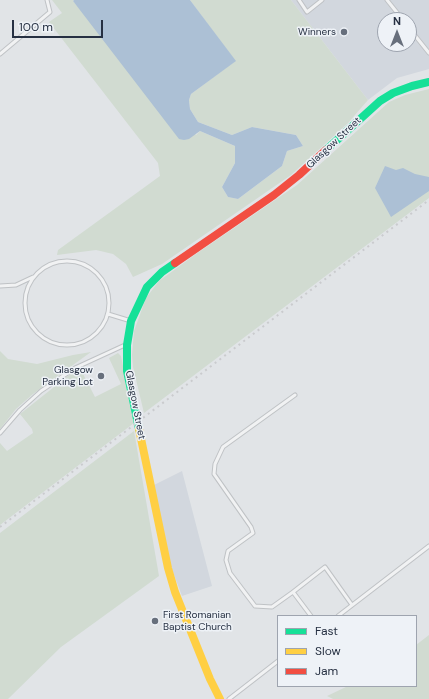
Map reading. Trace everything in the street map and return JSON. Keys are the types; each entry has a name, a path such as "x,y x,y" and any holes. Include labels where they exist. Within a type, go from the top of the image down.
{"street":[{"name":"Glasgow Street","path":"220,699 210,679 174,592 168,568 127,371 127,345 131,321 147,287 162,272 274,195 299,176 380,101 393,92 429,82"}],"lane":[{"path":"0,54 50,12 47,0"},
{"path":"299,0 307,12 322,0"},
{"path":"387,0 397,12"},
{"path":"417,38 429,52"},
{"path":"66,260 81,262 94,269 103,280 109,294 110,308 108,314 105,322 97,333 86,341 74,345 60,345 48,340 37,332 29,322 25,309 25,296 30,282 39,271 52,263 66,260"},
{"path":"0,286 16,284 35,276"},
{"path":"108,314 131,321"},
{"path":"0,433 20,410 46,387 75,368 127,345"},
{"path":"295,394 222,447 214,464 214,474 251,527 253,533 228,551 226,560 230,573 255,606 272,607 325,568 352,605"},
{"path":"339,615 429,546"},
{"path":"293,592 310,615"},
{"path":"229,699 277,662"}],"shaded area":[{"path":"52,0 74,0 73,1 196,135 200,131 235,146 235,163 222,187 228,197 238,199 282,166 287,151 303,146 296,135 252,127 232,135 198,122 190,109 189,100 191,94 235,61 190,0 291,0 368,100 348,123 291,175 162,264 133,277 126,264 113,254 96,250 57,255 58,250 160,176 158,163 49,22 62,13"},
{"path":"291,0 429,0 429,69 397,78 368,100"},
{"path":"429,89 429,198 144,413 133,367 132,355 134,331 146,298 159,281 297,185 389,102 405,95"},
{"path":"0,351 8,359 37,364 91,352 33,394 16,409 0,429"},
{"path":"118,353 121,356 134,423 0,525 0,443 7,451 33,433 32,429 20,414 80,368 95,397 121,384 109,358"},
{"path":"134,431 159,576 61,647 8,699 0,699 0,533"},
{"path":"182,471 212,586 182,596 171,567 154,485"},
{"path":"429,635 429,699 333,699 327,696 346,687 417,687 417,644"}],"water":[{"path":"190,0 236,61 191,94 189,100 190,109 198,122 232,135 252,127 296,135 303,146 287,151 282,166 238,199 228,197 222,187 235,163 235,146 200,131 189,139 179,139 73,1"},
{"path":"385,166 396,170 403,168 415,174 429,177 429,191 391,217 375,188"}],"railway":[{"path":"0,527 429,200"}],"traffic: fast":[{"path":"326,150 380,101 393,93 429,82"},
{"path":"139,429 127,371 127,345 131,321 147,287 162,272 175,263"}],"traffic: slow":[{"path":"139,429 168,568 175,592 210,679 220,699"}],"traffic: jam":[{"path":"175,263 274,195 299,175 326,150"}],"place":[{"name":"Winners","path":"344,32"},
{"name":"Glasgow Parking Lot","path":"101,376"},
{"name":"First Romanian Baptist Church","path":"155,621"}]}
